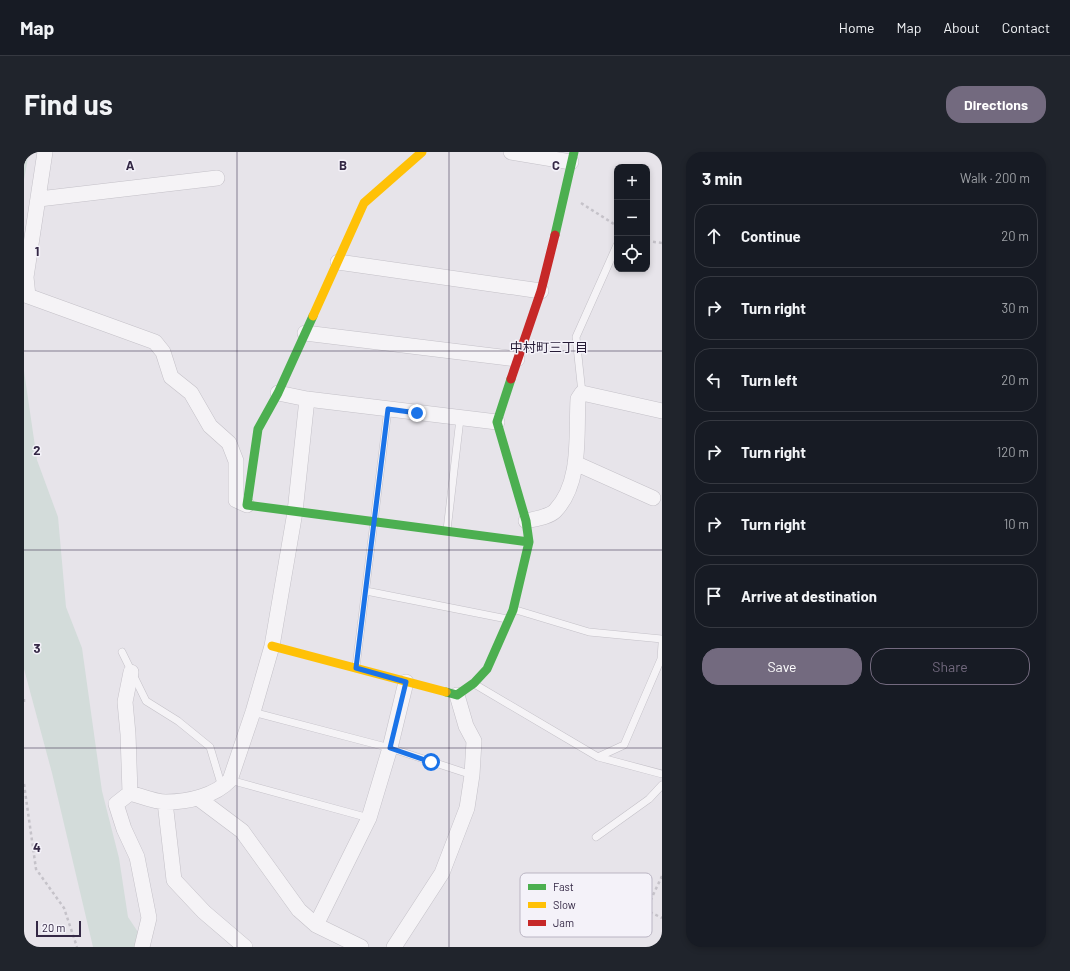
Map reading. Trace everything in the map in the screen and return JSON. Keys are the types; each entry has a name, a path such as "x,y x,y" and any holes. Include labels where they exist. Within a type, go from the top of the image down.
{"street":[{"path":"45,152 26,277 28,296 155,342 163,352 171,378 191,393 210,426 229,443 236,461 236,500 248,505 295,512 529,542"},
{"path":"248,505 258,429 278,393 364,202 422,152"},
{"path":"272,646 457,695 474,683 487,669 513,610 529,542 526,521 498,422 517,359 541,291 566,193 572,157 511,152"},
{"path":"39,199 218,178"},
{"path":"338,262 541,291"},
{"path":"305,333 517,359"},
{"path":"278,393 460,419 498,422"},
{"path":"526,521 554,512 567,492 575,463 578,399 582,393 662,411"},
{"path":"130,793 165,802 198,798 226,784 253,712 272,646 295,512 307,398"},
{"path":"575,463 653,498"},
{"path":"130,793 128,734 125,702 131,672"},
{"path":"316,926 369,818 390,748 406,682"},
{"path":"394,947 442,873 467,808 472,775 474,741 466,726 457,695"},
{"path":"130,793 116,804 124,829 137,857 149,918 142,947"},
{"path":"198,798 242,831 299,910 316,926 361,947"},
{"path":"165,802 174,880 204,912 245,947"}],"lane":[{"path":"582,393 576,337 614,252"},
{"path":"356,668 388,409"},
{"path":"447,532 460,419"},
{"path":"366,591 509,619"},
{"path":"513,610 589,632 662,638"},
{"path":"598,756 624,745 661,659 662,644"},
{"path":"122,652 146,701 178,721 210,747 226,784 369,818"},
{"path":"474,683 598,756 662,774"},
{"path":"253,712 390,748 472,775"},
{"path":"596,837 649,799 662,785"}],"path":[{"path":"566,193 614,224"},
{"path":"650,241 662,243"},
{"path":"24,784 36,869 64,908 77,947"},
{"path":"652,897 662,876"},
{"path":"652,913 662,918"}],"shaded area":[{"path":"24,152 29,152 24,180"},
{"path":"24,371 37,460 58,517 66,607 82,648 102,791 119,858 128,917 148,947 93,947 52,773 24,669"}],"traffic: fast":[{"path":"555,235 574,152"},
{"path":"313,316 278,393 258,429 247,505 529,542"},
{"path":"446,692 457,695 474,683 487,669 513,610 529,542 526,521 497,422 511,379"}],"traffic: slow":[{"path":"313,316 364,203 422,152"},
{"path":"272,646 446,692"}],"traffic: jam":[{"path":"511,379 541,291 555,235"}],"district":[{"name":"中村町三丁目","path":"549,347"}],"route":[{"path":"417,413 388,409 356,668 406,682 390,748 431,762"}]}
